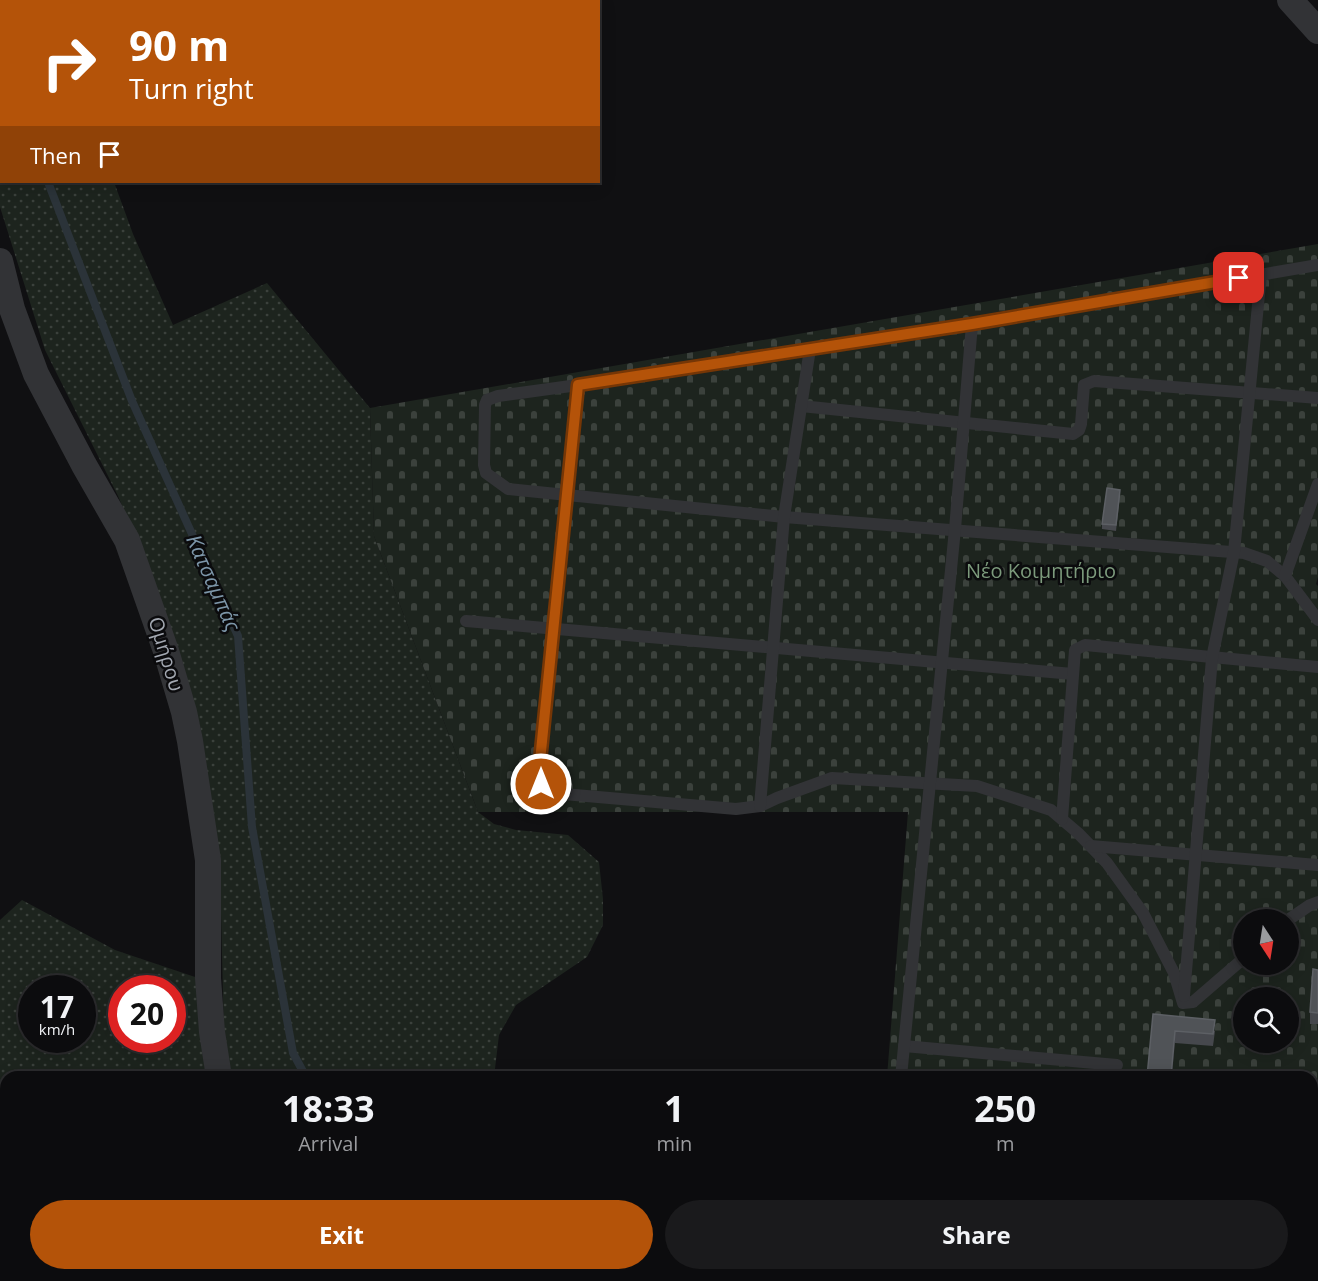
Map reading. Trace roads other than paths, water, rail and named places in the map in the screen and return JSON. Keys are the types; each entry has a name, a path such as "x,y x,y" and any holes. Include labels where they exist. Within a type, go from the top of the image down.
{"street":[{"path":"1290,0 1318,31"},
{"name":"Ομήρου","path":"0,261 12,309 36,374 127,540 166,651 183,712 190,741 208,860 208,978 212,1032 218,1071"}],"lane":[{"path":"1318,265 972,324 498,396 487,400 484,405 486,473 508,489 784,517 1244,553 1267,561 1286,576 1318,620"},
{"path":"1183,1003 1212,658 1234,552 1261,274"},
{"path":"902,1071 955,529 972,324"},
{"path":"760,806 784,517 810,349"},
{"path":"801,406 1073,434 1079,430 1081,424 1084,386 1094,381 1318,398"},
{"path":"578,385 540,761 541,784 552,793 736,809 760,806 832,778 977,786 1051,810 1107,863 1143,913 1174,973 1183,1003"},
{"path":"1286,576 1318,484"},
{"path":"466,621 1073,674"},
{"path":"1062,819 1075,650 1085,645 1318,667"},
{"path":"1091,846 1318,865"},
{"path":"1299,912 1310,904 1318,902"},
{"path":"1183,1003 1193,1002 1233,967"},
{"path":"904,1047 1117,1065"}],"waterway":[{"name":"Κατσαμπάς","path":"48,183 132,401 238,636 252,827 293,1053 303,1071"}],"park label":[{"name":"Νέο Κοιμητήριο","path":"1041,571"}]}
